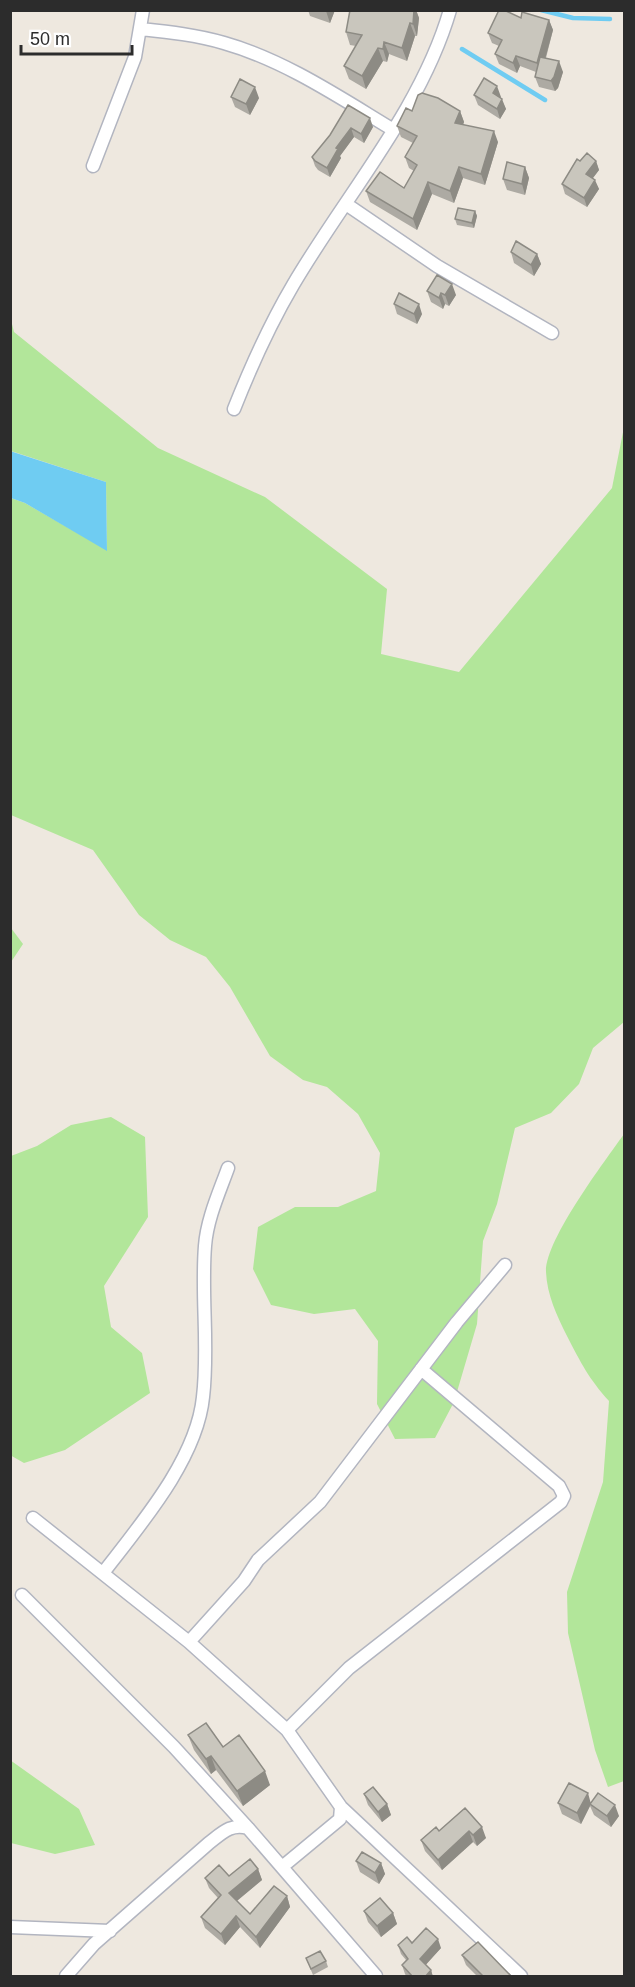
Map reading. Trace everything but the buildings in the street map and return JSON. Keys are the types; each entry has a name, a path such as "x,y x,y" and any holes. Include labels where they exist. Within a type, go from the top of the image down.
{"street":[{"path":"93,166 123,93 141,29 143,10"},
{"path":"234,409 250,368 293,284 346,204 419,85 450,10"},
{"path":"141,29 225,43 268,60 307,78 392,129"},
{"path":"346,204 437,266 552,333"},
{"path":"103,1573 146,1515 192,1439 204,1398 205,1245 210,1220 228,1168"},
{"path":"189,1642 244,1581 258,1560 320,1502 421,1369 505,1265"},
{"path":"286,1730 349,1668 561,1502 564,1496 560,1486 421,1369"},
{"path":"33,1518 189,1642 286,1730 341,1807 521,1977"},
{"path":"22,1595 174,1747 248,1828 376,1977"},
{"path":"282,1867 340,1819 341,1807"},
{"path":"66,1977 82,1956 226,1829 239,1826 248,1828"},
{"path":"10,1927 110,1931"}],"green space":[{"path":"10,316 14,332 158,448 265,497 387,589 381,654 459,672 612,488 624,427 624,1022 593,1048 579,1084 551,1113 515,1128 497,1204 483,1241 477,1324 454,1402 435,1438 395,1439 377,1404 378,1341 355,1309 314,1314 271,1305 253,1269 258,1227 295,1207 338,1207 376,1191 380,1153 358,1114 327,1087 303,1080 270,1056 230,987 206,957 170,940 139,915 93,850 11,815 11,498 25,503 107,550 106,482 11,451"},
{"path":"11,928 23,944 11,962"},
{"path":"111,1117 145,1137 148,1217 104,1286 111,1327 142,1353 150,1393 65,1450 24,1463 10,1455 11,1156 37,1146 71,1125"},
{"path":"624,1134 624,1781 608,1787 595,1750 568,1633 567,1592 603,1482 609,1401 586,1370 563,1328 550,1297 546,1272 548,1258 565,1221"},
{"path":"10,1760 79,1809 95,1845 55,1854 11,1843"}],"water":[{"path":"10,451 106,482 107,551 25,503 11,498"}],"waterway":[{"path":"541,10 573,18 610,19"},
{"path":"462,49 545,100"}]}
